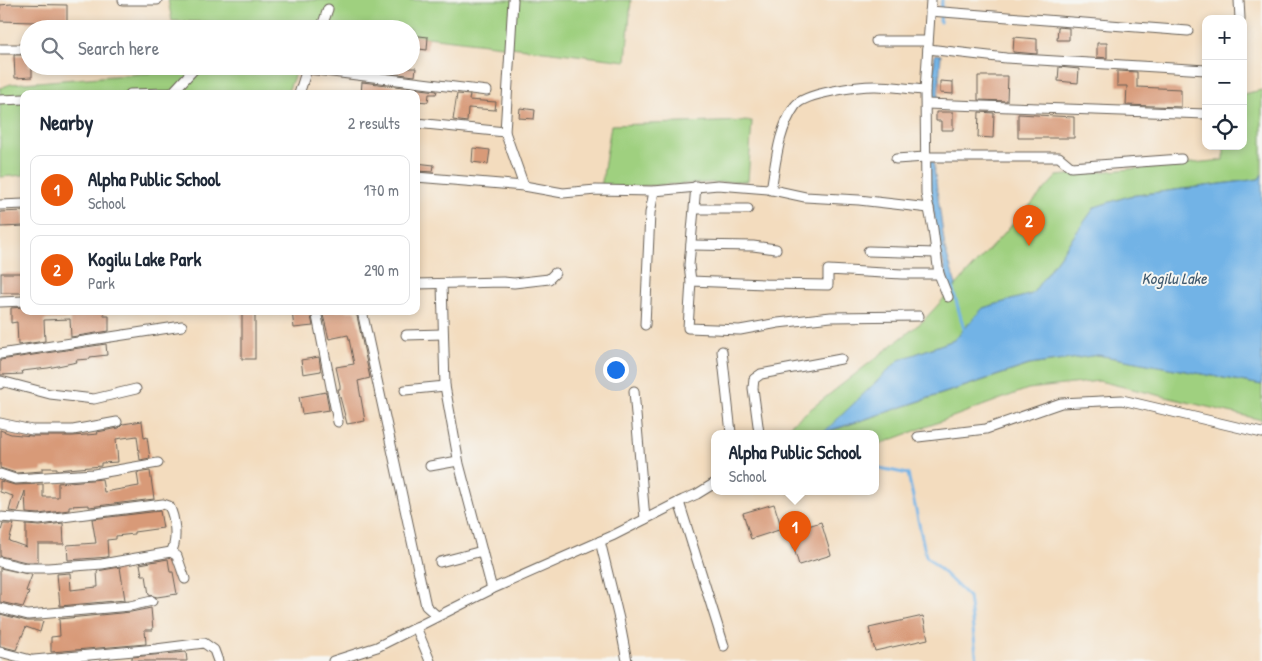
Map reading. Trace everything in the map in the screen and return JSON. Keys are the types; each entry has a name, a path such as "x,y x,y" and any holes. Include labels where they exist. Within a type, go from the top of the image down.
{"street":[{"path":"123,0 158,0"},
{"path":"513,0 505,132 524,186"},
{"path":"931,0 925,90 926,194 939,274 948,298"},
{"path":"1239,0 1240,15"},
{"path":"324,20 328,9"},
{"path":"930,11 1188,31"},
{"path":"876,40 928,45 1006,58 1202,70"},
{"path":"0,49 20,49"},
{"path":"175,90 189,75"},
{"path":"300,90 305,75"},
{"path":"368,75 487,91"},
{"path":"771,190 782,133 796,104 814,95 836,90 875,86 925,90"},
{"path":"0,100 20,99"},
{"path":"926,104 1202,114"},
{"path":"420,124 505,132"},
{"path":"896,159 925,157 1059,157 1071,167 1181,158"},
{"path":"420,177 524,186 563,193 596,190 654,190 718,185 771,190 805,197 859,200 929,208"},
{"path":"696,186 689,265 688,328 740,330 778,323 832,317 919,316"},
{"path":"645,325 650,213 654,190"},
{"path":"0,205 20,204"},
{"path":"695,209 748,209"},
{"path":"691,245 753,246 776,249"},
{"path":"868,251 936,253"},
{"path":"690,281 828,285 828,270 939,274"},
{"path":"420,284 514,283 549,279 555,273"},
{"path":"442,284 446,386 458,461 492,589"},
{"path":"0,302 20,302"},
{"path":"317,315 338,422"},
{"path":"363,315 426,606 437,616"},
{"path":"0,354 182,326"},
{"path":"406,335 443,334"},
{"path":"722,351 731,430"},
{"path":"759,430 753,388 754,379 761,374 841,359"},
{"path":"0,384 2,380 50,394 94,399 136,389"},
{"path":"405,390 446,386"},
{"path":"634,392 645,519"},
{"path":"918,437 986,429 1061,403 1122,400 1262,433"},
{"path":"0,423 32,430 73,430 117,422"},
{"path":"430,466 458,461"},
{"path":"0,474 15,479 94,474 158,464"},
{"path":"333,661 377,647 492,589 600,542 711,486"},
{"path":"679,502 724,646"},
{"path":"0,517 39,520 164,504 169,506 172,512 175,542 171,552"},
{"path":"600,542 620,619 627,661"},
{"path":"440,562 482,551"},
{"path":"0,562 25,568 48,568 102,564 171,552 176,556 185,579"},
{"path":"0,608 28,615 130,606 152,601"},
{"path":"416,627 430,661"},
{"path":"0,652 35,660 156,649 204,642 214,650 218,661"}],"green space":[{"path":"168,0 631,0 626,61 420,36 420,20 172,20"},
{"path":"125,75 294,75 289,90 20,90 20,175 0,177 0,88 11,84"},
{"path":"1262,90 1262,174 1259,179 1129,196 1095,207 1032,294 983,308 954,340 899,360 827,430 784,430 923,321 1057,176 1224,160 1224,150 1247,150 1247,93"},
{"path":"752,121 748,181 601,188 611,125"},
{"path":"1098,355 1262,385 1262,420 1099,381 1028,389 879,444 879,430 833,430 1030,365"}],"water":[{"path":"935,54 941,55 938,100 931,99"},
{"path":"933,160 945,249 956,285 951,291 939,243 931,194 927,161"},
{"name":"Kogilu Lake","path":"1262,174 1262,385 1098,355 1029,365 832,430 826,430 899,360 954,340 983,308 1032,294 1095,207 1129,196 1259,179"}],"building":[{"path":"0,5 67,5 67,20 0,21"},
{"path":"1058,27 1069,28 1069,40 1057,40"},
{"path":"420,36 428,37 427,50 420,49"},
{"path":"1014,37 1037,39 1037,54 1013,52"},
{"path":"1097,43 1107,43 1107,58 1097,57"},
{"path":"14,55 20,55 20,75 32,75 32,77 15,78"},
{"path":"1059,67 1079,69 1078,83 1058,81"},
{"path":"1117,71 1137,72 1137,87 1181,89 1181,107 1126,105 1127,86 1117,86"},
{"path":"978,76 1008,76 1007,101 978,100"},
{"path":"940,81 953,82 953,94 940,93"},
{"path":"362,82 437,91 436,94 429,94 428,102 420,101 420,90 361,90"},
{"path":"457,94 470,95 469,100 496,102 495,110 468,108 467,122 453,120"},
{"path":"520,108 535,110 534,119 519,118"},
{"path":"936,112 953,112 953,130 941,130 941,121 936,121"},
{"path":"979,112 994,113 993,138 978,137"},
{"path":"1018,114 1074,117 1074,138 1018,138"},
{"path":"473,148 490,150 488,164 472,162"},
{"path":"420,163 434,165 433,172 420,171"},
{"path":"20,211 20,226 0,227 0,212"},
{"path":"1,273 20,273 20,293 1,293"},
{"path":"20,307 20,315 109,316 109,331 71,337 70,319 44,320 45,341 18,345 17,322 11,323 11,308"},
{"path":"242,315 255,315 255,359 242,359"},
{"path":"292,315 311,315 313,326 294,328"},
{"path":"323,315 357,315 370,378 358,381 365,421 347,424 338,389 340,389 340,385 336,367 354,364 348,335 329,339"},
{"path":"106,344 107,355 76,360 77,362 48,368 22,371 23,374 0,375 0,360"},
{"path":"319,357 321,371 303,374 301,360"},
{"path":"326,392 329,410 302,414 299,397"},
{"path":"142,421 144,438 147,437 150,458 140,460 137,436 116,439 118,462 101,463 101,466 57,470 57,468 42,468 42,471 16,473 0,468 0,430 11,434 32,436 73,436 98,434 97,432 119,428 123,424"},
{"path":"150,471 154,499 89,507 89,505 69,506 69,510 39,514 26,513 25,491 18,512 9,511 13,496 0,492 0,481 15,485 43,484 43,497 58,497 58,483 102,479 104,492 139,486 137,473"},
{"path":"774,504 782,529 751,539 743,513"},
{"path":"160,511 163,528 134,532 134,534 116,536 116,539 107,540 108,557 68,560 67,545 96,543 92,519"},
{"path":"821,522 831,555 799,565 789,532"},
{"path":"63,523 64,544 38,544 38,562 26,562 0,556 0,534 3,524 14,524 9,541 26,547 26,525 40,526"},
{"path":"168,559 170,572 173,572 177,594 157,597 149,595 146,575 142,575 140,564"},
{"path":"120,567 125,600 60,606 57,574 70,573 71,590 98,587 97,571"},
{"path":"0,568 32,575 26,591 29,592 23,607 0,602"},
{"path":"151,608 153,630 145,630 146,644 51,652 51,637 60,636 59,619 131,612"},
{"path":"0,614 27,621 43,621 40,632 26,627 16,650 0,646"},
{"path":"923,616 928,639 875,651 869,628"},
{"path":"186,652 187,661 132,661 132,657"}],"waterway":[{"path":"940,22 942,0"},
{"path":"952,286 965,333"},
{"path":"879,468 908,474 926,556 969,597 977,661"}],"place":[{"name":"Kogilu Lake Park","path":"1029,246"},
{"name":"Alpha Public School","path":"795,552"}]}
